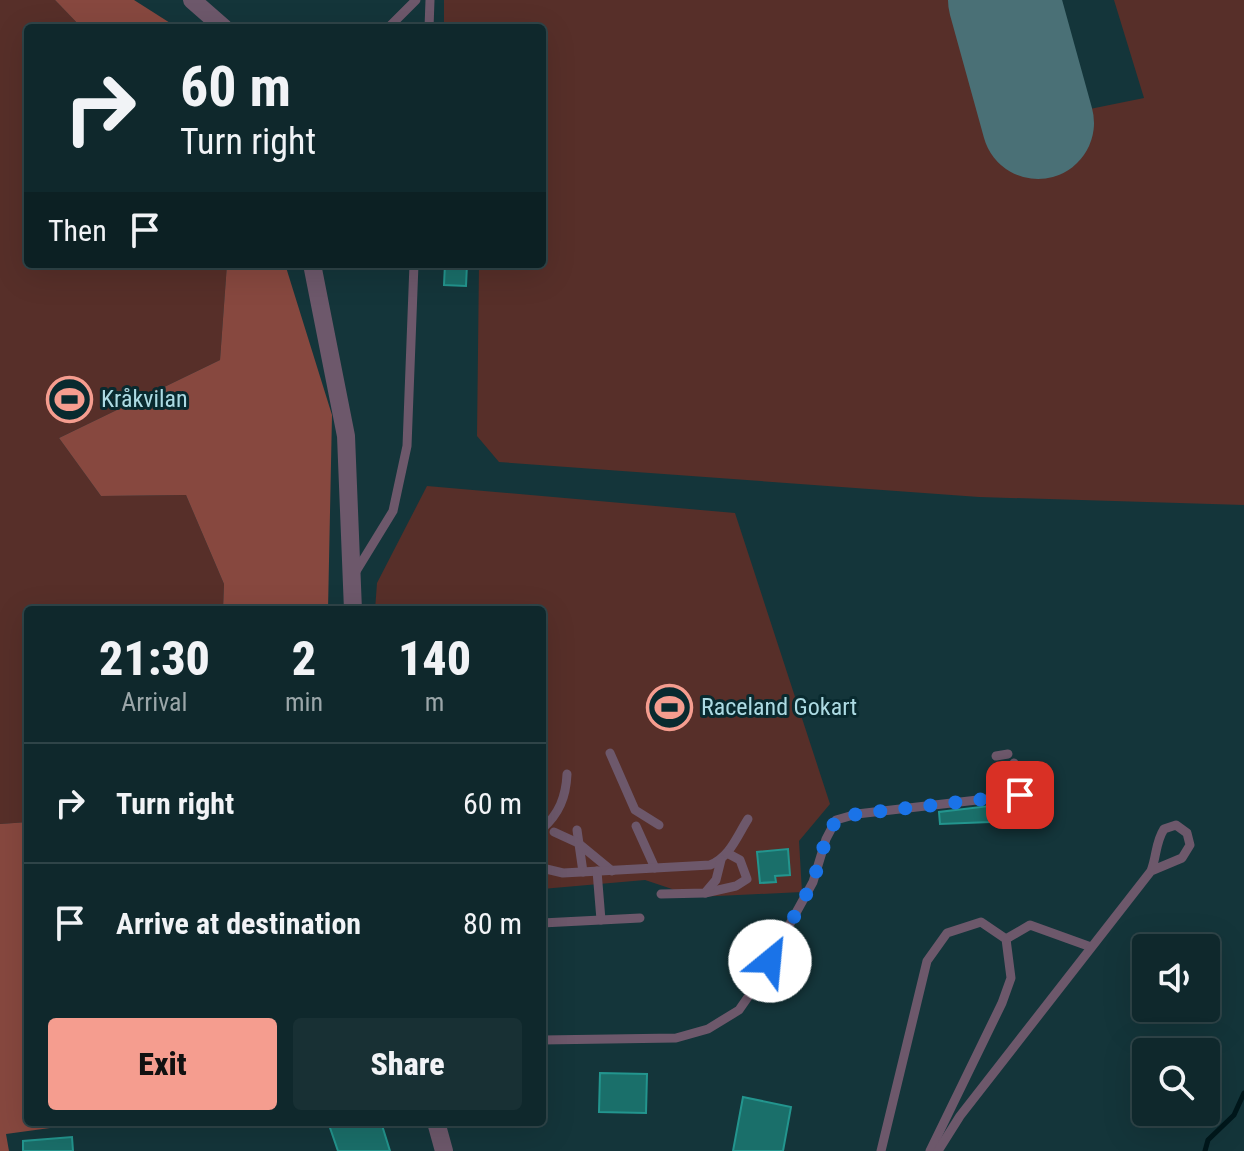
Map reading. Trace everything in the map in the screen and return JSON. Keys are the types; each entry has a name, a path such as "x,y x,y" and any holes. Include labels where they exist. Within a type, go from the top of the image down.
{"street":[{"path":"192,0 219,24"},
{"path":"313,268 346,436 353,606"},
{"path":"437,1126 444,1151"}],"lane":[{"path":"392,24 416,0"},
{"path":"429,24 430,0"},
{"path":"352,579 393,511 407,446 414,268"},
{"path":"610,753 635,810 659,825"},
{"path":"546,1040 676,1038 708,1029 739,1010 813,882 826,839 836,820 857,814 1020,795 1011,758 996,756"},
{"path":"546,826 556,817 566,790 567,774"},
{"path":"705,893 716,880 724,857 748,819"},
{"path":"938,1151 960,1116 1151,871 1156,858 1156,841 1164,829 1176,825 1187,833 1190,845 1182,858 1151,871"},
{"path":"636,826 655,868"},
{"path":"577,830 583,872"},
{"path":"554,832 578,843 612,871"},
{"path":"546,869 563,873 710,865 724,857 740,860 747,879 736,886 705,893 661,894"},
{"path":"597,871 601,920"},
{"path":"546,923 640,918"},
{"path":"881,1151 927,961 947,933 981,922 1006,939 1011,978 1002,1003 930,1151"},
{"path":"1006,939 1030,925 1091,947"}],"shaded area":[{"name":"Kråkvilan","path":"0,0 55,0 78,24 24,24 24,268 227,268 220,360 59,438 101,496 186,495 224,584 223,606 24,606 24,822 0,824"},
{"path":"55,0 134,0 172,24 78,24"},
{"path":"444,0 959,0 997,134 1080,111 1144,98 1114,0 1244,0 1244,505 979,497 499,462 477,436 479,268 546,268 546,24 444,24"},
{"path":"227,268 286,268 332,415 328,606 223,606 224,584 186,495 101,496 59,438 220,360"},
{"name":"Raceland Gokart","path":"427,486 735,513 830,804 799,841 802,892 696,897 645,880 546,889 546,606 375,606 377,583"},
{"path":"24,822 24,1126 65,1126 6,1134 9,1151 0,1151 0,824"}],"building":[{"path":"445,268 467,268 466,286 444,285"},
{"path":"989,806 990,822 940,824 939,812"},
{"path":"788,849 790,875 775,876 776,882 760,883 757,852"},
{"path":"600,1073 647,1074 646,1113 599,1112"},
{"path":"743,1097 791,1107 783,1151 733,1151"},
{"path":"329,1126 382,1126 390,1151 338,1151"},
{"path":"72,1137 73,1151 23,1151 23,1141"}],"waterway":[{"path":"1205,1151 1208,1140 1234,1115 1244,1093"}],"runway":[{"path":"1004,0 1038,123"}],"place":[{"name":"Kråkvilan","path":"70,399"},
{"name":"Raceland Gokart","path":"670,707"}],"route":[{"path":"770,961 813,882 826,839 836,820 857,814 1020,795"}]}
